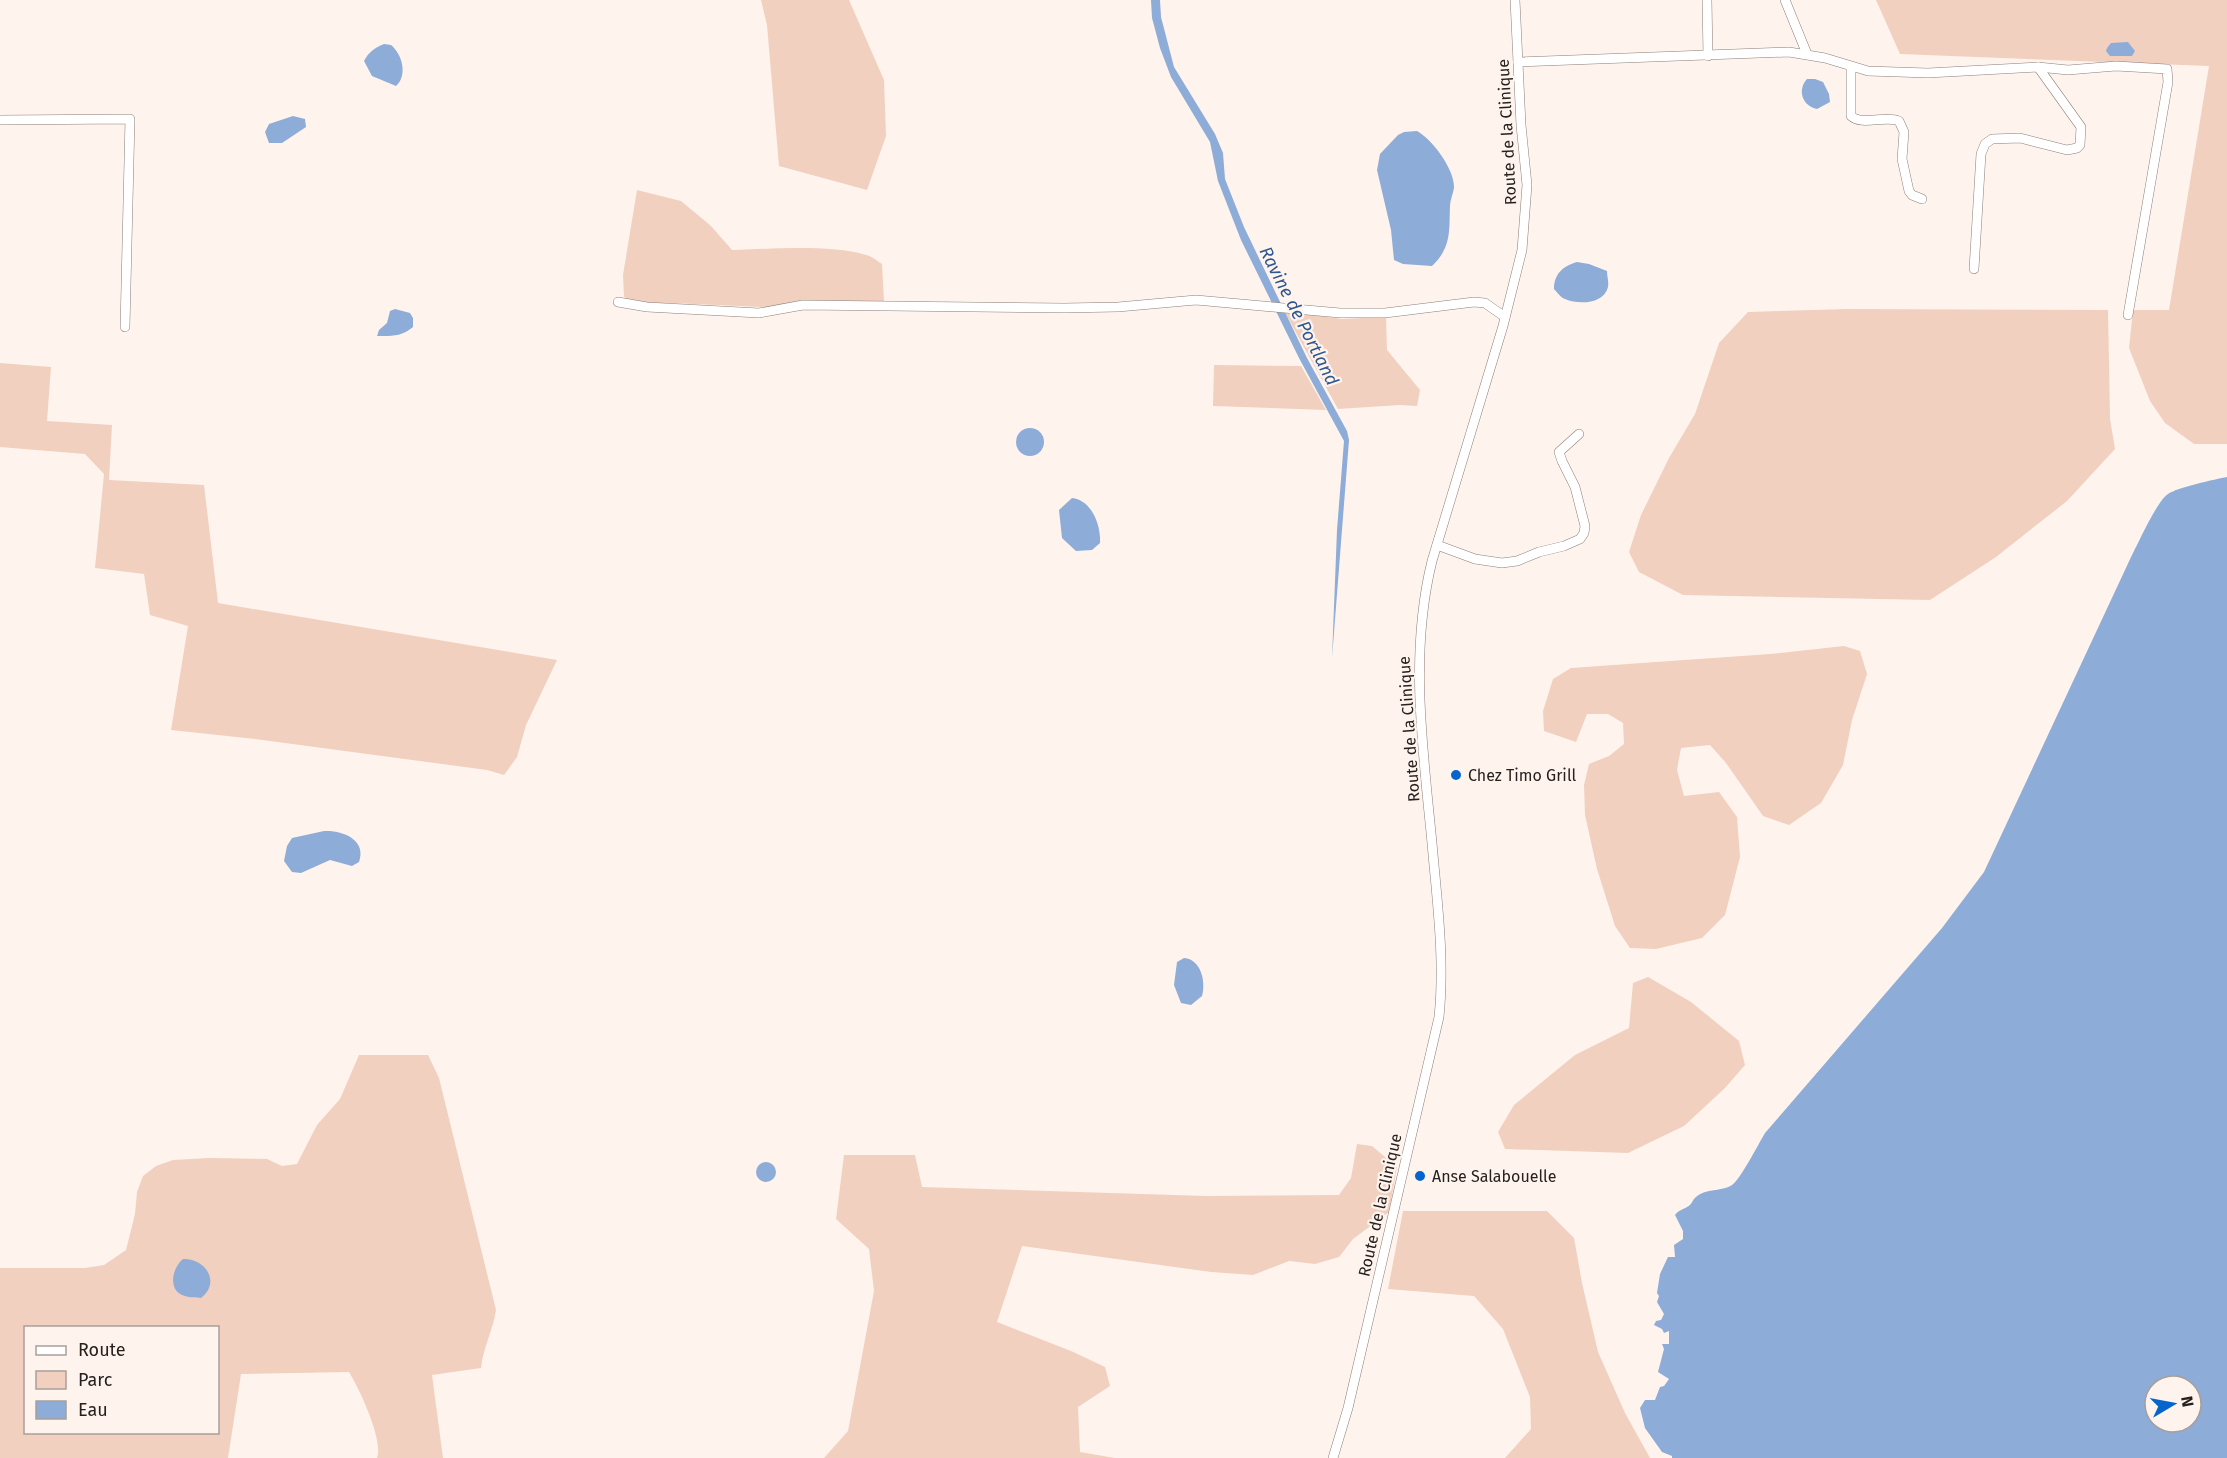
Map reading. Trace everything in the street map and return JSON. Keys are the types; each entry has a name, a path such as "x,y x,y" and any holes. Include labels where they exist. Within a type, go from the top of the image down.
{"street":[{"name":"Route de la Clinique","path":"1333,1458 1348,1408 1439,1017 1442,967 1439,909 1418,663 1423,598 1522,250 1527,198 1515,0"},
{"path":"1707,0 1708,56"},
{"path":"1785,0 1807,54"},
{"path":"1518,62 1789,52 1807,54 1868,71 1928,73 2038,68 2068,70 2116,66 2167,69 2168,82 2128,315"},
{"path":"1851,67 1851,117 1856,120 1878,118 1899,121 1904,132 1902,159 1909,191 1912,195 1922,199"},
{"path":"1974,269 1981,154 1985,144 1992,139 2020,138 2067,150 2080,145 2081,127 2038,68"},
{"path":"0,120 130,119 125,327"},
{"path":"618,302 647,307 759,313 802,305 1075,308 1118,307 1196,300 1288,307 1340,314 1385,313 1474,302 1485,303 1505,316"},
{"path":"1437,545 1475,559 1502,563 1517,561 1580,539 1585,526 1575,488 1559,452 1579,434"}],"green space":[{"path":"761,0 849,0 884,80 886,136 867,190 779,166 767,25"},
{"path":"1876,0 2227,0 2227,444 2194,444 2165,423 2150,401 2129,348 2133,310 2169,310 2209,66 1900,54"},
{"path":"637,190 681,201 711,226 732,250 818,248 870,256 882,264 884,302 797,302 761,307 641,304 628,301 624,297 623,275"},
{"path":"1848,309 2108,310 2110,419 2115,449 2067,501 1996,557 1930,600 1683,595 1639,572 1629,552 1641,515 1669,458 1695,414 1719,343 1748,312"},
{"path":"1284,311 1342,319 1386,317 1387,350 1420,390 1417,406 1338,409"},
{"path":"0,363 51,367 47,421 112,425 109,480 204,485 218,603 557,660 526,725 517,757 504,775 487,770 171,730 188,626 150,615 144,574 95,568 104,474 85,454 0,447"},
{"path":"1214,365 1301,366 1326,410 1213,406"},
{"path":"1844,646 1860,651 1867,674 1852,720 1843,765 1821,803 1789,825 1763,816 1726,763 1710,745 1681,748 1677,770 1684,796 1719,792 1737,817 1740,857 1725,915 1702,938 1656,949 1630,948 1615,926 1597,869 1585,815 1584,785 1589,764 1609,756 1624,744 1623,723 1608,714 1587,714 1576,742 1544,731 1543,711 1553,679 1571,668 1770,654"},
{"path":"1648,977 1691,1002 1739,1041 1745,1065 1725,1088 1684,1126 1628,1153 1505,1149 1498,1132 1514,1105 1575,1055 1629,1028 1633,983"},
{"path":"359,1055 428,1055 439,1078 496,1310 481,1368 432,1375 443,1458 377,1458 374,1428 349,1372 241,1374 228,1458 0,1458 0,1268 85,1268 104,1265 126,1250 135,1214 137,1192 143,1176 156,1166 173,1160 209,1158 267,1159 282,1166 297,1164 317,1125 340,1099"},
{"path":"1357,1144 1372,1146 1397,1167 1389,1212 1353,1239 1339,1257 1315,1264 1289,1261 1253,1275 1211,1272 1022,1246 997,1322 1105,1367 1110,1386 1078,1407 1080,1452 1115,1458 824,1458 848,1431 874,1291 869,1249 836,1219 844,1155 915,1155 922,1187 1206,1196 1339,1195 1351,1178"},
{"path":"1403,1211 1547,1211 1574,1238 1598,1352 1625,1413 1650,1458 1505,1458 1531,1429 1530,1397 1503,1329 1474,1296 1388,1289"}],"water":[{"path":"1151,0 1160,0 1161,17 1174,67 1215,134 1223,153 1225,179 1244,227 1307,358 1347,431 1349,440 1332,658 1337,530 1344,441 1299,358 1241,240 1218,181 1210,142 1171,77 1160,48 1152,18"},
{"path":"2128,42 2135,51 2132,56 2110,56 2106,51 2111,43"},
{"path":"384,44 391,45 401,59 403,71 396,86 372,76 364,61 372,51"},
{"path":"1807,79 1823,82 1830,102 1817,109 1808,105 1802,93"},
{"path":"293,116 305,119 306,127 282,143 269,143 265,132 269,124"},
{"path":"1417,131 1429,141 1447,164 1454,188 1450,204 1448,238 1443,252 1432,266 1403,264 1394,260 1391,230 1377,170 1380,154 1398,135"},
{"path":"1577,262 1607,271 1608,287 1602,297 1590,302 1571,301 1560,296 1554,289 1560,271"},
{"path":"395,309 410,313 413,318 413,327 400,334 377,336 379,330 387,323 390,311"},
{"path":"1030,428 1040,432 1044,442 1040,452 1030,456 1020,452 1016,442 1020,432"},
{"path":"2227,477 2227,1458 1672,1458 1662,1452 1645,1428 1640,1408 1645,1400 1655,1400 1660,1387 1664,1386 1669,1379 1658,1372 1664,1349 1662,1344 1669,1344 1669,1331 1664,1333 1662,1329 1654,1325 1656,1321 1661,1320 1664,1314 1657,1302 1660,1274 1668,1257 1675,1257 1674,1245 1683,1239 1683,1231 1675,1215 1689,1206 1700,1194 1728,1187 1735,1182 1765,1133 1942,928 1984,872 2132,555 2154,513 2168,494 2196,484"},
{"path":"1072,498 1085,503 1097,522 1100,543 1092,550 1076,551 1062,538 1059,510"},
{"path":"324,831 339,832 352,838 360,848 359,862 352,866 330,860 301,873 292,872 284,861 287,846 292,838"},
{"path":"1184,958 1195,962 1203,978 1202,996 1191,1005 1181,1003 1174,985 1177,962"},
{"path":"762,1162 770,1162 776,1168 776,1176 770,1182 762,1182 756,1176 756,1168"},
{"path":"183,1259 198,1263 208,1272 210,1285 201,1298 185,1296 176,1289 174,1273"}],"place":[{"name":"Chez Timo Grill","path":"1456,775"},
{"name":"Anse Salabouelle","path":"1420,1176"}],"water label":[{"name":"Ravine de Portland","path":"1299,316"}]}
